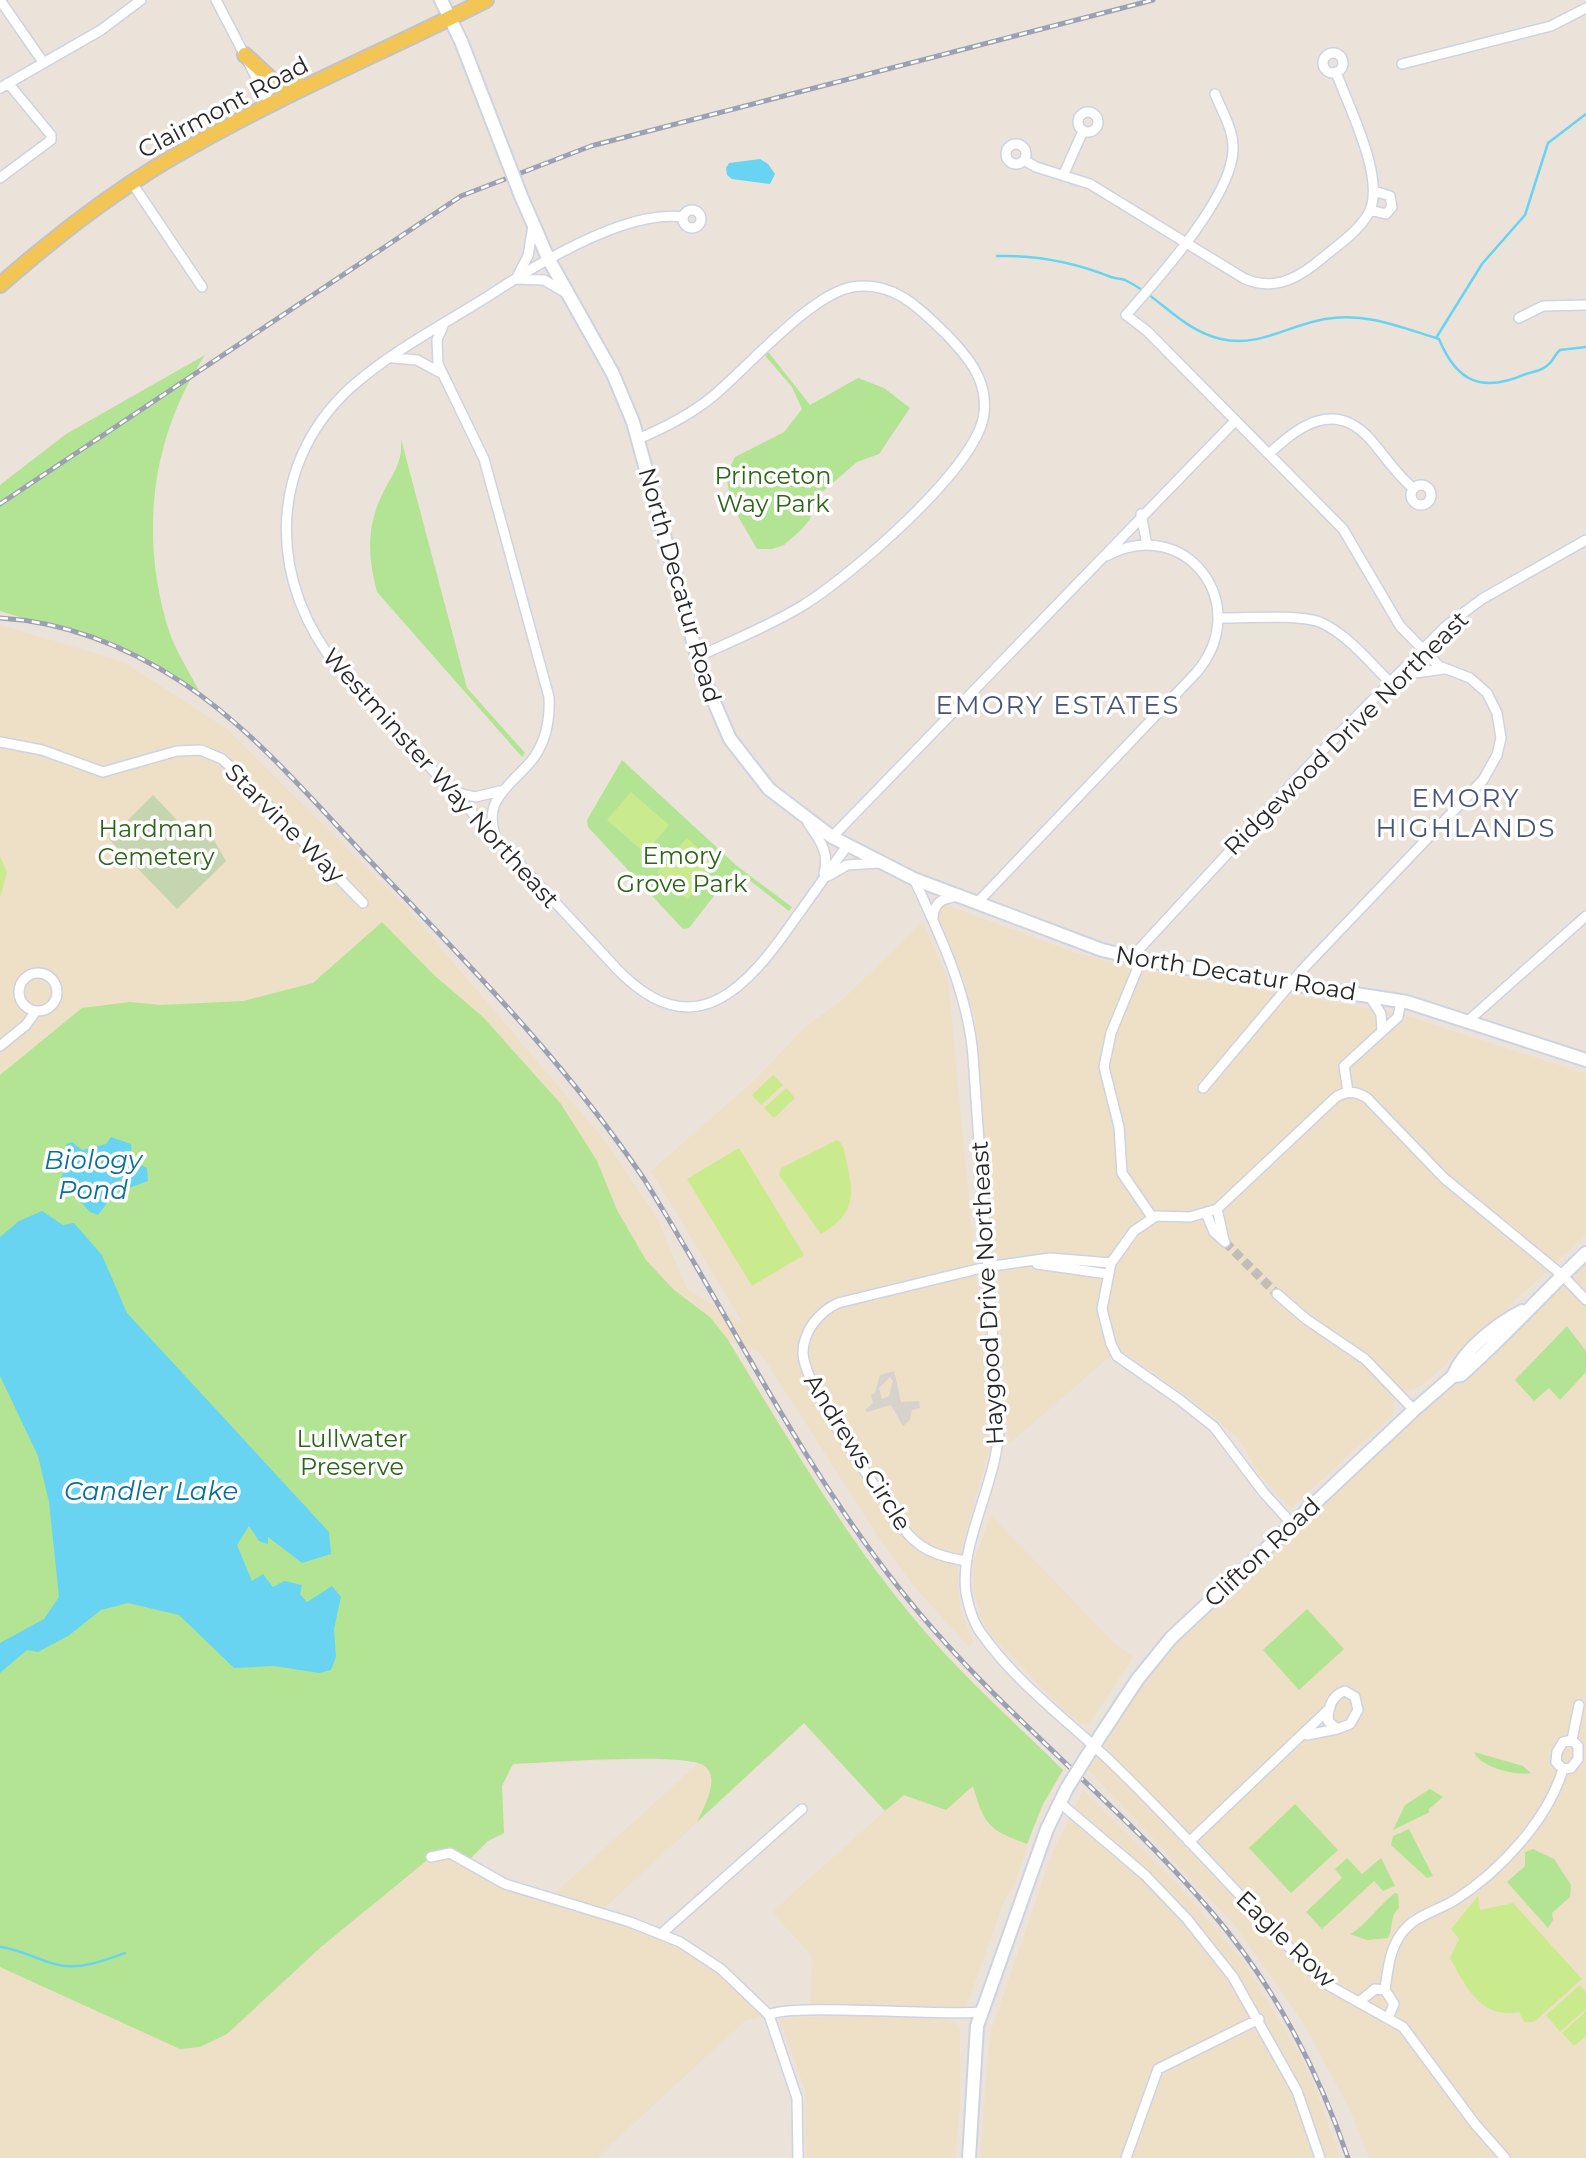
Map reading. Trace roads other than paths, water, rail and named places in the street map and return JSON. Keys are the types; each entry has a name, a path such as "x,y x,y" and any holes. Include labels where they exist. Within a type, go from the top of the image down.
{"main road":[{"name":"North Decatur Road","path":"441,0 451,17 548,258 612,374 638,439 708,693 730,739 757,776 806,821 846,846 914,879 1088,946 1136,959 1401,1001 1469,1020 1586,1060"},
{"name":"Clairmont Road","path":"0,285 132,183 270,104 486,0"},
{"path":"245,55 273,81 307,86"},
{"path":"1414,1410 1452,1376 1458,1364 1504,1320 1524,1310 1586,1253"},
{"name":"Clifton Road","path":"1091,1751 1137,1680 1179,1629 1414,1410"},
{"path":"969,2158 974,2048 981,2012 1059,1802 1091,1751"}],"street":[{"path":"0,0 43,62"},
{"path":"0,178 51,140 51,135 4,85 101,30 141,0"},
{"path":"216,0 270,104"},
{"path":"1402,64 1551,26 1586,8"},
{"path":"1024,160 1036,167 1090,184 1245,279 1276,284 1304,272 1355,230 1370,210 1374,191 1370,166 1336,72"},
{"path":"1203,1088 1290,984 1463,802 1492,767 1501,738 1494,705 1476,683 1435,662 1391,616 1349,536 1147,331 1126,315 1186,243 1231,166 1232,137 1215,94"},
{"path":"1063,176 1083,131"},
{"path":"132,183 202,287"},
{"path":"1370,210 1386,214 1392,207 1390,196 1374,191"},
{"name":"Westminster Way Northeast","path":"683,217 661,216 637,221 548,258 392,358 348,391 329,411 308,444 297,468 288,505 288,565 300,608 323,649 499,843 630,983 650,999 672,1006 703,1006 728,995 767,956 846,846"},
{"path":"533,224 528,256 514,279 544,280 569,295"},
{"path":"638,439 702,405 817,303 852,287 885,288 918,306 969,359 983,390 984,413 971,448 873,552 841,580 800,607 697,657"},
{"path":"1519,318 1544,306 1586,305"},
{"path":"444,324 436,348 441,373 464,413 489,472 549,697 548,725 539,750 500,791 492,820 499,843"},
{"path":"392,358 417,360 441,373"},
{"path":"1269,454 1301,425 1336,420 1361,430 1413,488"},
{"path":"832,837 1141,514 1235,421"},
{"path":"1141,514 1147,545"},
{"name":"Ridgewood Drive Northeast","path":"1152,1217 1122,1173 1119,1127 1104,1068 1111,1033 1136,959 1327,746 1446,626 1482,599 1586,540"},
{"path":"977,903 1202,666 1214,645 1220,618 1214,592 1198,567 1175,552 1147,545 1123,548 1101,558"},
{"path":"1220,618 1304,619 1322,623 1341,635 1391,683 1415,673 1446,668"},
{"name":"Starvine Way","path":"0,741 42,750 103,772 183,750 211,753 227,763 363,903"},
{"path":"453,791 475,797 500,791"},
{"path":"806,821 824,848 827,862 822,881"},
{"name":"Westminster Way Northeast","path":"822,881 847,865 880,863"},
{"name":"Haygood Drive Northeast","path":"914,879 959,985 970,1029 998,1439 990,1483 966,1561 968,1600 983,1637 1091,1751"},
{"path":"932,918 937,902 958,896"},
{"path":"1469,1020 1586,916"},
{"path":"0,1046 26,1025 36,1011 50,1006 57,995 54,981 42,973 26,976 19,990 24,1004 36,1011"},
{"path":"1369,995 1381,1014 1381,1031"},
{"path":"1348,1091 1342,1072 1344,1066 1398,1017 1401,1001"},
{"path":"1292,1524 1264,1493 1214,1427 1180,1399 1117,1356 1102,1314 1108,1274 1111,1263 1129,1236 1152,1217 1190,1217 1217,1209 1336,1097 1348,1091 1367,1098 1444,1178 1562,1275 1586,1300"},
{"path":"1206,1213 1214,1232 1225,1242 1217,1209"},
{"path":"986,1267 1050,1258 1111,1263"},
{"path":"1026,1263 1108,1274"},
{"name":"Andrews Circle","path":"966,1561 930,1553 908,1535 813,1387 805,1367 803,1350 813,1323 838,1303 986,1267"},
{"path":"1277,1294 1306,1320 1365,1359 1414,1410"},
{"path":"1302,1737 1318,1730 1337,1728 1350,1724 1359,1705 1356,1697 1345,1691 1335,1697 1330,1708 1328,1721 1337,1728"},
{"path":"1572,1740 1578,1705"},
{"path":"1189,1842 1330,1708"},
{"path":"1563,1769 1571,1768 1582,1760 1578,1746 1572,1740"},
{"path":"1563,1769 1556,1762 1557,1752 1563,1742 1572,1740"},
{"name":"Eagle Row","path":"1091,1751 1189,1842 1328,1985 1389,2016 1414,2039 1475,2124 1505,2158"},
{"path":"1389,2016 1394,2004 1384,1990 1389,1955 1409,1925 1462,1895 1496,1867 1541,1812 1563,1769"},
{"path":"1059,1802 1128,1859 1167,1897 1221,1961 1259,2019 1302,2102 1320,2158"},
{"path":"661,1934 802,1809"},
{"path":"431,1857 450,1853 505,1884 661,1934 721,1969 769,2015 797,2098 798,2158"},
{"path":"1360,2002 1374,1989 1384,1990"},
{"path":"769,2015 775,2011 810,2010 981,2012"},
{"path":"1126,2158 1158,2069 1259,2019"}],"water":[{"path":"760,159 768,164 775,174 770,184 732,179 727,175 726,168 729,163"},
{"name":"Biology Pond","path":"111,1137 131,1144 132,1160 147,1168 148,1181 115,1193 98,1215 90,1212 60,1180 70,1157 66,1144 72,1142 82,1150 106,1144"},
{"name":"Candler Lake","path":"42,1211 63,1225 74,1223 102,1255 127,1313 329,1532 331,1554 302,1563 268,1537 268,1544 259,1541 249,1526 237,1545 252,1581 263,1574 273,1587 284,1581 302,1585 300,1594 307,1602 332,1586 341,1597 334,1629 336,1657 331,1670 319,1673 274,1666 234,1668 179,1615 128,1603 101,1610 68,1636 38,1652 27,1650 0,1673 0,1643 44,1619 59,1597 49,1502 38,1456 0,1376 0,1237 19,1221"}],"waterway":[{"path":"1436,338 1482,264 1525,215 1548,143 1586,114"},
{"path":"997,256 1055,260 1125,280 1195,329 1221,339 1248,341 1312,322 1340,317 1383,322 1439,339 1454,366 1473,380 1484,383 1511,380 1547,366 1560,350 1586,347"},
{"path":"0,1947 67,1966 93,1964 125,1953"}],"tunnel":[{"path":"1225,1242 1277,1294"}],"railway":[{"path":"0,504 461,196 591,146 1153,0"},
{"path":"0,618 25,620 96,638 162,670 209,702 282,767 514,1014 582,1094 644,1179 797,1439 863,1540 899,1588 973,1672 1133,1828 1232,1937 1272,1996 1307,2058 1348,2158"}],"district":[{"name":"EMORY ESTATES","path":"1058,705"},
{"name":"EMORY HIGHLANDS","path":"1466,813"}],"park label":[{"name":"Princeton Way Park","path":"773,489"},
{"name":"Hardman Cemetery","path":"156,842"},
{"name":"Emory Grove Park","path":"682,869"},
{"name":"Lullwater Preserve","path":"352,1452"}]}
